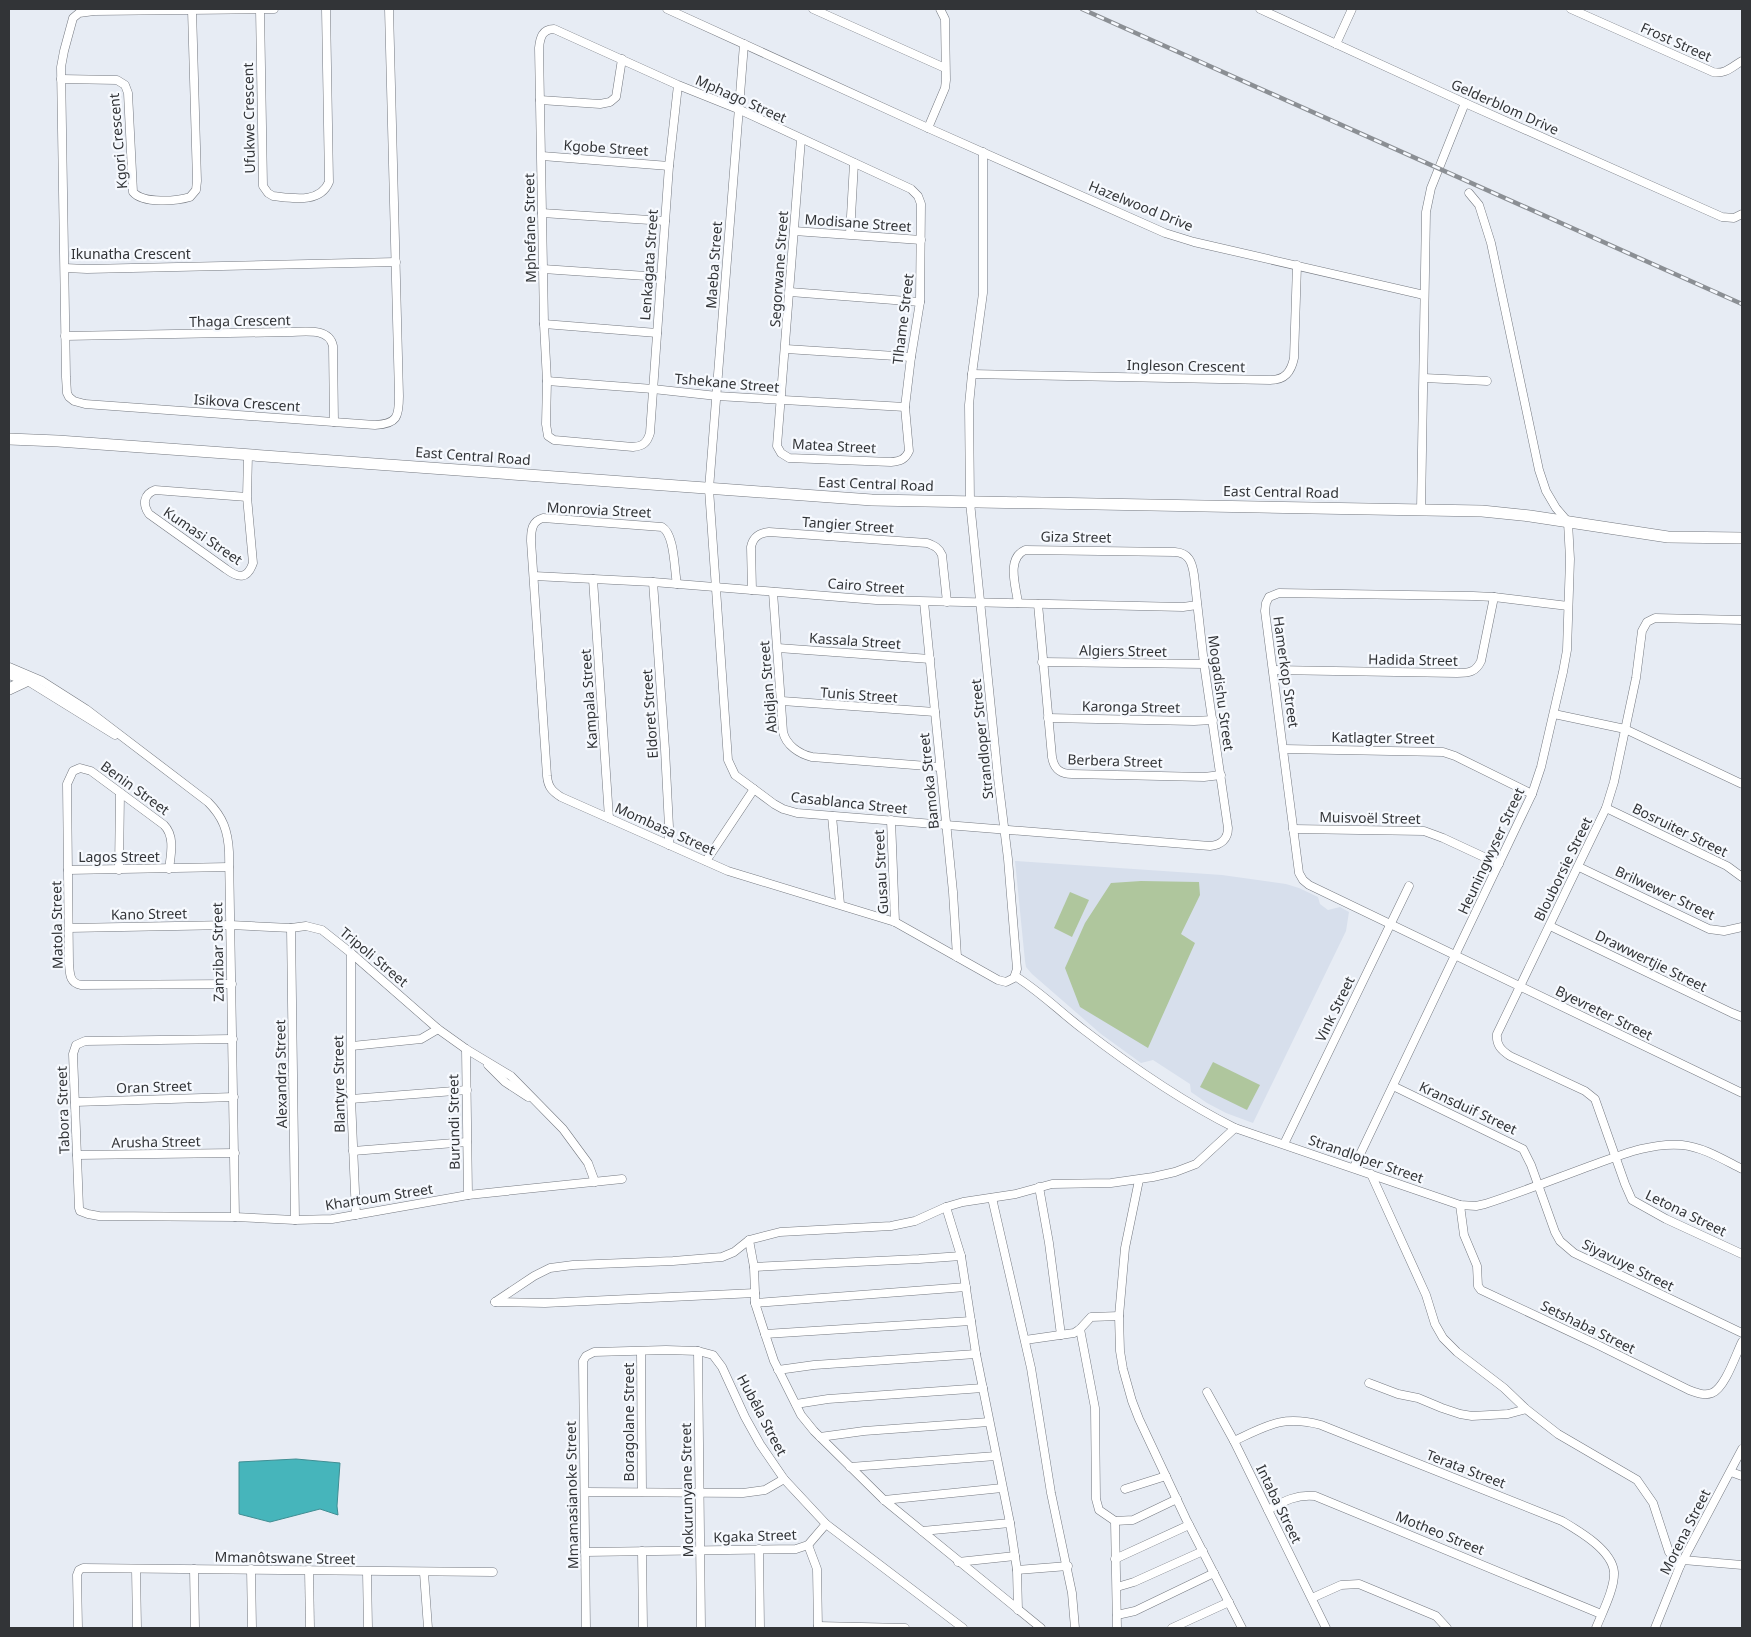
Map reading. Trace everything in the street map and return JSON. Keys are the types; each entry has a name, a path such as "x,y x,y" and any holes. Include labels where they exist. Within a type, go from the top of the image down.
{"street":[{"name":"Ikunatha Crescent","path":"274,9 148,9 84,12 76,15 70,26 64,51 61,79 65,268 97,269 396,262"},
{"name":"Ufukwe Crescent","path":"260,9 263,186 273,196 303,198 319,195 324,191 329,182 326,9"},
{"path":"389,9 396,262"},
{"name":"Hazelwood Drive","path":"667,9 1165,233 1424,295"},
{"path":"813,9 946,68"},
{"path":"928,128 945,88 945,19 940,9"},
{"name":"Gelderblom Drive","path":"1260,9 1465,103 1722,217 1734,218 1742,214"},
{"path":"1336,44 1352,9"},
{"name":"Frost Street","path":"1571,9 1713,72 1726,71 1742,61"},
{"name":"Kgori Crescent","path":"61,79 112,79 120,81 125,85 128,93 133,192 140,198 146,199 190,197 196,190 197,181 192,10"},
{"name":"Mphefane Street","path":"561,32 549,29 542,34 540,40 544,324 547,381 546,424 548,436 554,440 633,447 642,445"},
{"name":"Mphago Street","path":"561,32 678,85 738,109 911,189"},
{"name":"Maeba Street","path":"709,489 744,44"},
{"path":"540,100 600,104 610,102 616,97 618,91 622,59"},
{"name":"Lenkagata Street","path":"642,445 650,434 669,166 678,85"},
{"path":"1421,510 1424,295 1428,200 1438,168 1465,103"},
{"name":"Segorwane Street","path":"780,401 786,350 801,139"},
{"path":"970,502 969,423 972,374 983,293 983,152"},
{"name":"Kgobe Street","path":"542,156 669,166"},
{"path":"850,234 854,163"},
{"name":"Tlhame Street","path":"907,454 906,407 911,357 920,302 921,240 921,204 918,196 911,189"},
{"path":"1469,193 1479,205 1491,243 1539,470 1546,491 1556,508 1568,522"},
{"path":"542,212 665,221"},
{"name":"Modisane Street","path":"794,231 921,240"},
{"name":"Isikova Crescent","path":"65,268 67,393 74,401 85,404 136,408 381,424 392,422 397,416 399,396 396,262"},
{"name":"Ingleson Crescent","path":"972,374 1270,380 1282,378 1290,371 1294,358 1297,265"},
{"path":"543,269 661,277"},
{"path":"790,292 920,302"},
{"path":"544,324 657,333"},
{"name":"Thaga Crescent","path":"65,336 320,332 328,336 333,346 334,422"},
{"path":"786,350 911,357"},
{"path":"1424,378 1487,381"},
{"name":"Tshekane Street","path":"547,381 780,401 906,407"},
{"name":"Matea Street","path":"780,401 777,446 784,456 891,462 901,460 907,454"},
{"name":"East Central Road","path":"9,439 872,500 1505,512 1682,539 1742,538"},
{"path":"247,498 248,455"},
{"name":"Casablanca Street","path":"709,489 728,760 735,775 774,804 787,810 804,814 1210,846 1219,844 1226,837"},
{"name":"Kumasi Street","path":"156,490 247,498 253,563 250,571 237,576 149,514 144,503 147,495 156,490"},
{"name":"Strandloper Street","path":"970,502 1008,859 1016,975 1036,989 1082,1029 1140,1072 1202,1111 1235,1128 1460,1204 1469,1206 1485,1204 1616,1158 1665,1145 1684,1145 1704,1151 1742,1169"},
{"name":"Monrovia Street","path":"534,524 544,518 555,518 662,527 667,531 671,539 677,584"},
{"name":"Heuningwyser Street","path":"1354,1168 1532,794 1542,767 1567,650 1570,559 1568,522"},
{"name":"Mombasa Street","path":"534,524 531,531 531,541 548,784 551,790 561,797 728,871 895,922 1002,982 1010,981 1016,975"},
{"name":"Tangier Street","path":"752,590 752,541 761,533 768,532 927,543 935,546 942,555 947,602"},
{"name":"Giza Street","path":"1018,603 1014,562 1017,556 1025,550 1174,552 1185,554"},
{"name":"Mogadishu Street","path":"1185,554 1191,561 1228,828 1226,837"},
{"name":"Cairo Street","path":"534,576 653,582 876,600 1183,607 1196,604"},
{"name":"Kampala Street","path":"593,579 609,818"},
{"name":"Eldoret Street","path":"653,582 669,845"},
{"name":"Abidjan Street","path":"773,592 783,732 786,740 798,751 808,756 940,767"},
{"name":"Hamerkop Street","path":"1455,955 1309,885 1303,880 1298,868 1265,611 1267,600 1274,594 1494,596 1568,606"},
{"name":"Hadida Street","path":"1273,670 1470,672 1477,668 1481,661 1494,596"},
{"name":"Bamoka Street","path":"924,602 953,892 957,957"},
{"name":"Berbera Street","path":"1038,604 1048,718 1053,761 1057,769 1063,773 1221,775"},
{"name":"Blouborsie Street","path":"1616,1158 1594,1099 1585,1091 1510,1056 1499,1047 1498,1034 1606,808 1614,782 1636,678 1642,631 1647,622 1655,618 1742,620"},
{"name":"Kassala Street","path":"778,648 930,659"},
{"name":"Algiers Street","path":"1042,662 1204,664"},
{"path":"9,667 52,687 122,737"},
{"path":"9,675 47,692 104,729 122,737"},
{"path":"9,689 26,681"},
{"name":"Tunis Street","path":"782,701 935,712"},
{"path":"1554,714 1625,729 1742,784"},
{"name":"Karonga Street","path":"1048,718 1213,720"},
{"name":"Zanzibar Street","path":"122,737 208,802 218,812 228,834 235,1217"},
{"name":"Katlagter Street","path":"1284,750 1443,752 1455,756 1532,794"},
{"name":"Benin Street","path":"75,770 83,768 91,771 159,820 168,830 171,851 170,869"},
{"name":"Matola Street","path":"75,770 69,776 67,784 71,979 76,984 232,984"},
{"path":"706,861 754,789"},
{"path":"119,870 120,793"},
{"name":"Bosruiter Street","path":"1606,808 1727,866 1742,877"},
{"path":"832,816 840,904"},
{"name":"Gusau Street","path":"891,820 895,922"},
{"name":"Muisvoël Street","path":"1293,829 1424,831 1499,864"},
{"name":"Lagos Street","path":"68,870 229,867"},
{"name":"Brilwewer Street","path":"1579,867 1709,928 1724,931 1742,927"},
{"name":"Vink Street","path":"1284,1144 1410,886"},
{"name":"Tripoli Street","path":"230,925 291,928 306,926 322,930 438,1029 482,1059 505,1082 532,1099 562,1129 588,1163 595,1182"},
{"name":"Kano Street","path":"69,928 230,925"},
{"name":"Drawwertjie Street","path":"1550,926 1742,1017"},
{"name":"Alexandra Street","path":"291,928 295,1220"},
{"name":"Blantyre Street","path":"351,953 351,1099 356,1215"},
{"name":"Byevreter Street","path":"1455,955 1742,1093"},
{"path":"352,1046 421,1039 438,1029"},
{"name":"Tabora Street","path":"80,1211 73,1054 76,1045 95,1041 233,1039"},
{"name":"Burundi Street","path":"466,1049 468,1195"},
{"name":"Kransduif Street","path":"1393,1086 1520,1147 1528,1156 1539,1185"},
{"path":"351,1099 467,1090"},
{"name":"Oran Street","path":"75,1102 234,1097"},
{"path":"755,1293 545,1303 495,1302 534,1276 550,1268 573,1265 722,1257 734,1252 749,1240 780,1232 891,1226 915,1221 946,1207 963,1202 992,1198 1052,1184 1111,1183 1139,1180 1175,1172 1196,1164 1235,1128"},
{"path":"353,1151 467,1142"},
{"name":"Arusha Street","path":"77,1155 235,1153"},
{"name":"Letona Street","path":"1616,1158 1632,1200 1666,1219 1742,1254"},
{"path":"1371,1174 1426,1295 1438,1330 1450,1346 1504,1388 1526,1409 1571,1442 1637,1480 1653,1503 1669,1552 1682,1563 1742,1565"},
{"name":"Khartoum Street","path":"80,1211 99,1216 332,1219 468,1195 622,1179"},
{"path":"1139,1180 1125,1248 1119,1316 1120,1350 1127,1386 1139,1419 1189,1525 1242,1628"},
{"name":"Siyavuye Street","path":"1539,1185 1555,1232 1560,1241 1574,1253 1742,1333"},
{"path":"1039,1187 1049,1243 1061,1335"},
{"path":"992,1198 1025,1340 1051,1493 1068,1566 1075,1628"},
{"name":"Setshaba Street","path":"1460,1204 1464,1235 1477,1266 1478,1286 1481,1290 1689,1390 1702,1394 1711,1393 1720,1388 1742,1342"},
{"path":"946,1207 961,1256 976,1354 1010,1523 1017,1570 1018,1610"},
{"path":"749,1240 754,1267 756,1303 765,1334 778,1370 808,1424 884,1500 1041,1628"},
{"path":"754,1267 961,1256"},
{"path":"756,1303 966,1287"},
{"path":"1025,1340 1074,1333 1080,1330 1091,1317 1119,1316"},
{"path":"765,1334 971,1321"},
{"path":"1080,1330 1095,1408 1096,1499 1099,1510 1115,1521 1133,1520 1177,1498"},
{"name":"Hubêla Street","path":"583,1361 586,1356 594,1352 698,1351 713,1355 717,1359 756,1438 784,1479 826,1524 963,1628"},
{"name":"Mokurunyane Street","path":"698,1351 701,1628"},
{"name":"Boragolane Street","path":"641,1352 642,1492"},
{"path":"778,1370 814,1364 976,1354"},
{"name":"Mmamasianoke Street","path":"583,1361 586,1628"},
{"path":"1369,1383 1398,1394 1418,1398 1460,1414 1490,1416 1526,1409"},
{"path":"796,1404 838,1398 983,1388"},
{"name":"Intaba Street","path":"1207,1392 1234,1441 1326,1628"},
{"name":"Terata Street","path":"1234,1441 1265,1426 1279,1422 1292,1420 1306,1421 1321,1425 1555,1518 1578,1531 1601,1549 1612,1564 1614,1574 1612,1585 1596,1628"},
{"path":"820,1438 857,1431 989,1422"},
{"name":"Morena Street","path":"1655,1628 1682,1563 1742,1449"},
{"path":"850,1467 996,1456"},
{"path":"1731,1472 1742,1476"},
{"path":"1124,1489 1166,1476"},
{"path":"585,1492 743,1493 760,1491 784,1479"},
{"path":"884,1500 1002,1488"},
{"name":"Motheo Street","path":"1268,1510 1296,1496 1315,1496 1602,1614"},
{"path":"1115,1521 1117,1628"},
{"path":"922,1531 1010,1523"},
{"name":"Kgaka Street","path":"585,1552 796,1549 808,1545 826,1524"},
{"path":"1115,1559 1189,1525"},
{"path":"808,1545 817,1569 818,1627 905,1628"},
{"path":"759,1550 760,1628"},
{"path":"642,1551 643,1628"},
{"path":"1117,1586 1139,1580 1203,1551"},
{"path":"958,1562 1015,1556"},
{"path":"1017,1570 1068,1566"},
{"name":"Mmanôtswane Street","path":"78,1628 78,1571 83,1568 424,1573 493,1572"},
{"path":"136,1568 137,1628"},
{"path":"194,1569 195,1628"},
{"path":"251,1569 252,1628"},
{"path":"309,1570 310,1628"},
{"path":"366,1572 368,1628"},
{"path":"424,1573 428,1628"},
{"path":"1117,1615 1135,1611 1214,1573"},
{"path":"1312,1598 1342,1585 1358,1584 1436,1616 1447,1628"},
{"path":"1172,1628 1229,1602"}],"shaded area":[{"path":"1015,861 1222,875 1286,884 1318,897 1320,904 1328,910 1340,907 1349,912 1346,931 1253,1123 1226,1113 1207,1103 1191,1092 1190,1084 1153,1060 1141,1063 1101,1034 1032,974 1026,967 1025,961"}],"green space":[{"path":"1141,881 1199,882 1200,895 1181,934 1195,943 1148,1048 1080,1007 1065,968 1085,923 1111,883"},
{"path":"1070,892 1089,900 1072,937 1054,928"},
{"path":"1213,1062 1260,1085 1247,1110 1200,1087"}],"water":[{"path":"296,1459 340,1463 338,1515 320,1509 270,1522 239,1514 239,1462"}],"railway":[{"path":"1082,9 1742,304"}]}
